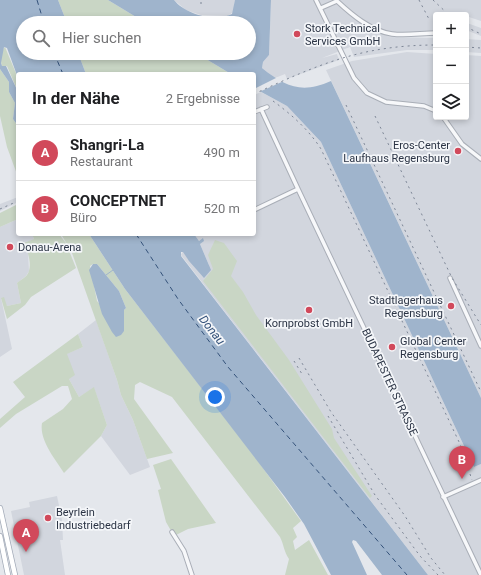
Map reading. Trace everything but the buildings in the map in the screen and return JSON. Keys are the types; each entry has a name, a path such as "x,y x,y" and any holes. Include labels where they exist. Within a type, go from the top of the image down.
{"main road":[{"path":"0,508 15,575"},
{"path":"0,536 8,575"}],"street":[{"path":"316,0 354,78 367,93 386,102 424,106 433,110"},
{"path":"321,8 337,1 360,20 383,32 404,34 433,33"},
{"path":"256,111 267,107"},
{"name":"BUDAPESTER STRASSE","path":"261,109 481,575"},
{"path":"445,120 462,144 481,159"},
{"path":"256,209 298,189"},
{"path":"450,278 481,346"},
{"path":"443,497 481,480"},
{"path":"172,532 184,551 192,575"}],"shaded area":[{"path":"174,0 235,0 234,11 228,16 201,15 186,10"},
{"path":"271,0 481,0 481,21 469,17 469,12 433,12 433,33 386,37 433,38 433,50 407,50 354,57 350,47 322,58 337,54 339,60 287,79 285,74 275,78 262,68 263,62 269,55"},
{"path":"469,24 481,28 481,36 469,31"},
{"path":"469,39 481,40 481,53 469,52"},
{"path":"407,52 433,54 433,120 469,120 469,55 481,56 481,398 326,70 352,61"},
{"path":"261,92 287,106 321,142 474,467 481,464 481,575 428,575 181,255 183,251 188,259 209,265 200,244 202,239 199,241 195,236 256,236 256,94"},
{"path":"16,198 16,203 0,211 0,204"},
{"path":"16,220 16,236 33,236 34,239 28,253 29,271 26,276 17,283 21,303 7,306 1,298 12,349 0,357 0,227"},
{"path":"96,320 121,395 133,420 150,467 130,475 101,436 107,425 94,388 79,397 69,379 66,354 83,347 78,334"},
{"path":"57,496 62,520 63,540 60,540 65,575 24,575 11,511 30,507 29,502"}],"green space":[{"path":"58,0 108,0 134,16 64,16"},
{"path":"5,47 16,73 16,87 7,66 2,66 1,64"},
{"path":"81,60 208,60 228,72 85,72"},
{"path":"0,69 9,82 9,92 15,103 13,119 16,123 16,172 7,147 0,116"},
{"path":"16,205 16,220 0,227 0,213"},
{"path":"33,236 61,236 66,243 76,268 31,297 25,305 7,319 1,298 4,297 7,306 21,303 17,283 26,276 30,267 24,243 34,239"},
{"path":"62,236 90,236 125,289 255,457 301,521 293,528 297,537 293,541 295,550 309,540 328,575 285,575 289,559 280,537 172,397 140,382 135,385 134,399 173,453 147,459 133,420 121,395 72,253","holes":["97,264 119,291 126,308 124,310 124,331 97,301 90,266"]},
{"path":"215,240 224,243 237,261 231,276 243,292 256,315 289,360 332,429 334,438 372,496 370,498 203,281 213,269 208,255"},
{"path":"78,334 83,347 67,354 75,375 69,379 79,397 94,387 107,425 101,436 64,473 45,443 42,423 63,409 72,399 68,386 62,386 16,414 0,428 0,419 25,397 13,382"},
{"path":"171,459 216,523 188,529 174,536 166,522 158,490 161,489 153,465"}],"water":[{"path":"0,0 58,0 64,16 16,16 16,60 81,60 85,72 16,73 7,48 4,47 1,63 2,66 6,66 16,88 16,123 13,119 15,103 9,92 9,82 0,69"},
{"path":"108,0 174,0 185,9 201,16 134,16"},
{"path":"235,0 271,0 269,55 263,62 262,68 287,84 303,88 321,85 331,81 481,398 481,464 474,467 321,142 287,106 256,89 256,72 228,72 208,60 256,60 256,16 227,16 232,14"},
{"name":"Donau","path":"90,236 195,236 199,241 203,238 204,241 200,244 211,270 204,278 183,252 181,252 181,256 428,575 382,575 356,541 353,540 352,542 367,575 331,575 304,524 285,497 125,289"},
{"path":"93,264 97,264 119,291 126,308 124,310 124,331 121,335 116,337 102,314 89,270"}],"pier":[{"path":"278,77 284,81 259,92 256,90 256,88"}],"waterway":[{"path":"106,275 113,270"}],"ferry route":[{"path":"37,0 42,16"},
{"path":"57,60 62,72"},
{"path":"137,236 178,299 228,367 407,575"}],"railway":[{"path":"419,0 430,21"},
{"path":"433,0 446,12"},
{"path":"469,28 481,34"},
{"path":"256,93 321,65 342,58 386,48 433,45"},
{"path":"469,47 481,48"},
{"path":"273,101 299,123 311,135 321,149 460,444 472,480"},
{"path":"346,105 481,392"},
{"path":"375,116 452,278 481,325"},
{"path":"0,209 16,202"},
{"path":"299,358 331,412 405,516 431,558 445,575"},
{"path":"294,361 302,374"},
{"path":"328,416 375,495 420,556 438,575"}],"place":[{"name":"Stork Technical Services GmbH","path":"297,34"},
{"name":"Eros-Center Laufhaus Regensburg","path":"458,151"},
{"name":"Donau-Arena","path":"10,247"},
{"name":"Stadtlagerhaus Regensburg","path":"451,306"},
{"name":"Kornprobst GmbH","path":"309,310"},
{"name":"Global Center Regensburg","path":"392,347"},
{"name":"CONCEPTNET","path":"462,479"},
{"name":"Beyrlein Industriebedarf","path":"48,518"},
{"name":"Shangri-La","path":"26,552"}]}
